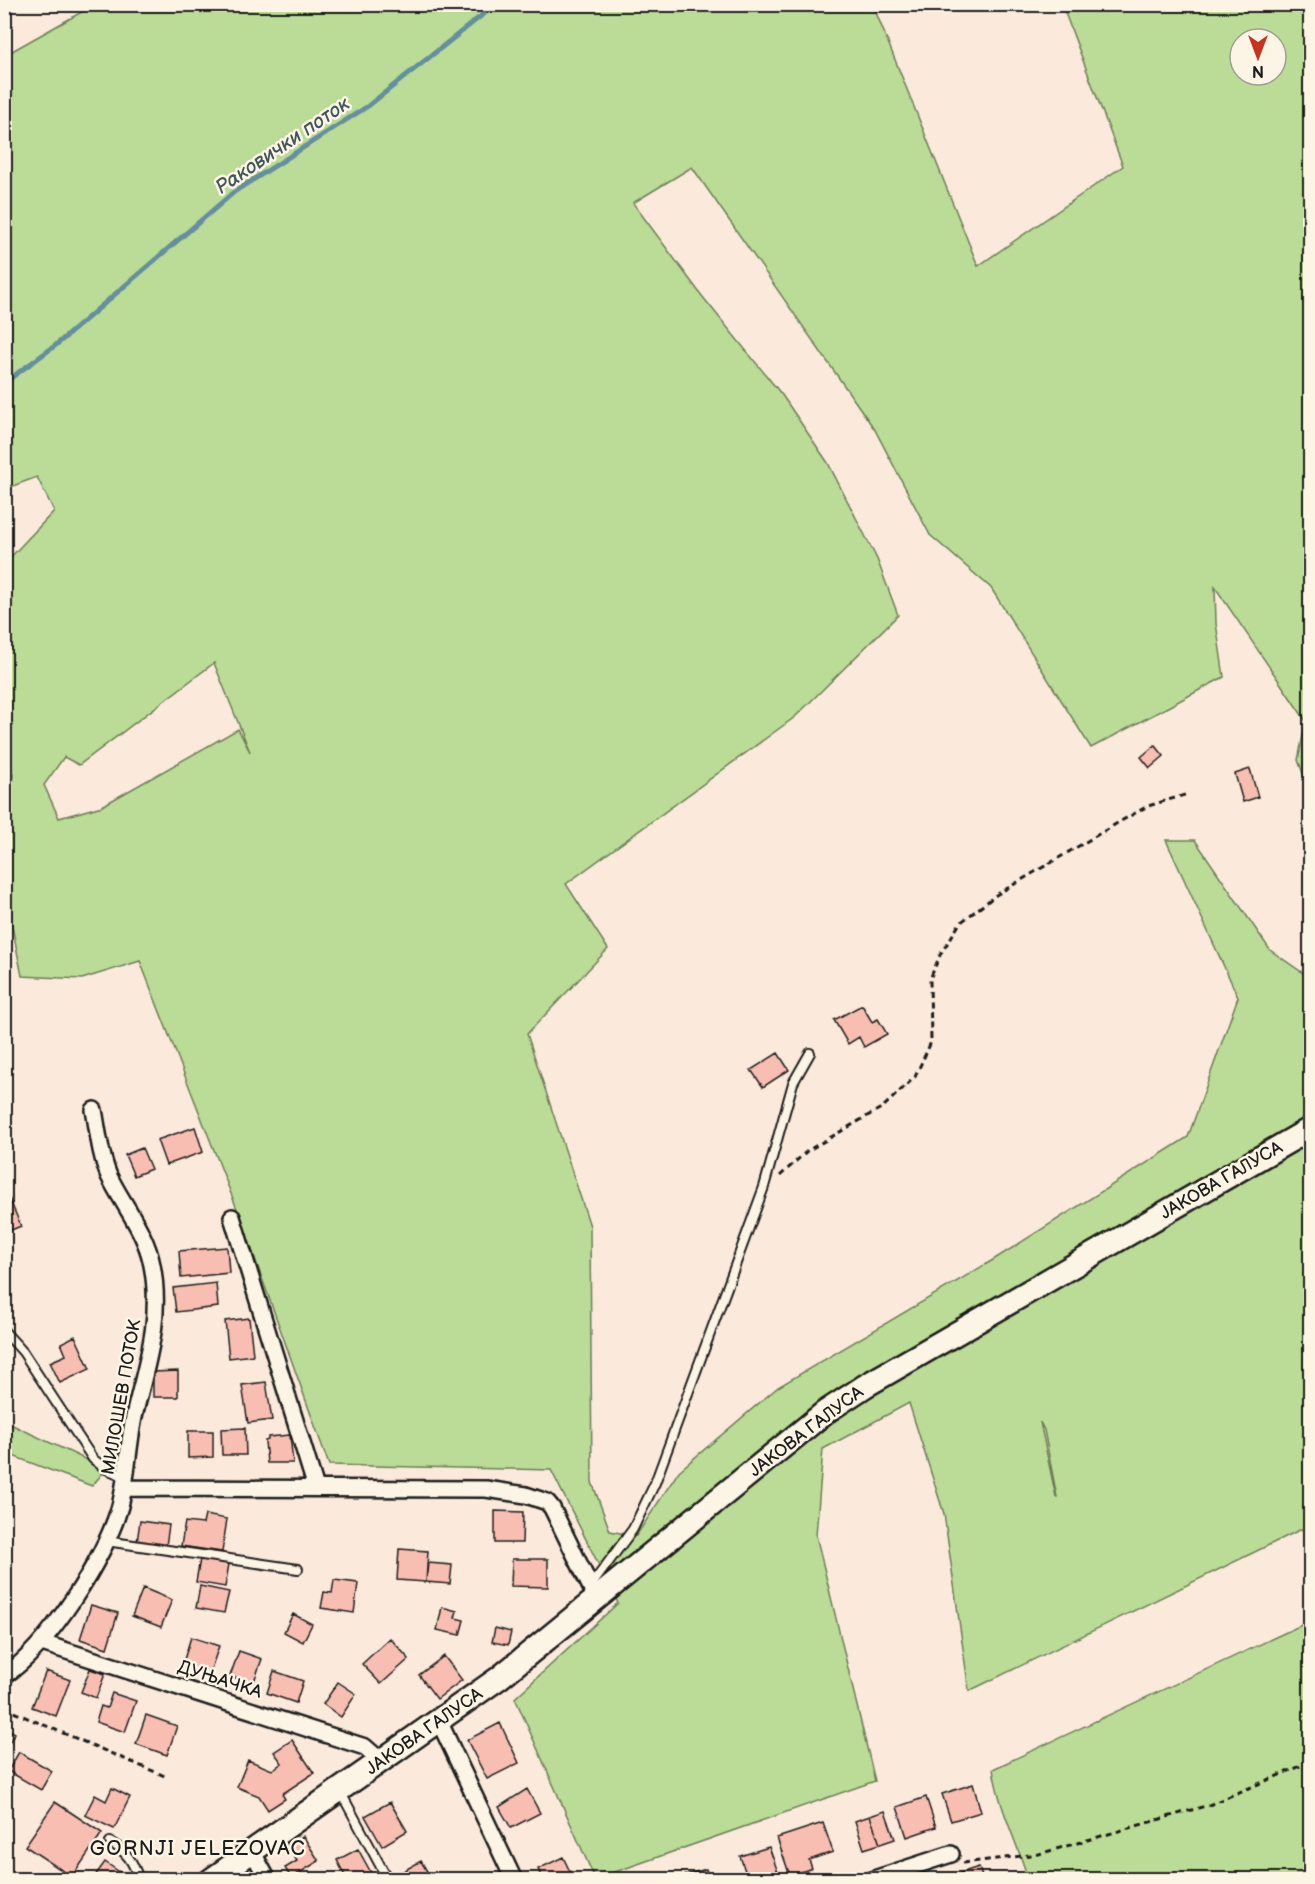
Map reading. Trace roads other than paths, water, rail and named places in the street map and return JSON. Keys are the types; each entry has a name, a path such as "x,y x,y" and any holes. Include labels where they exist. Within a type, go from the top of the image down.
{"street":[{"name":"МИЛОШЕВ ПОТОК","path":"4,1676 26,1660 42,1643 83,1583 106,1541 125,1482 130,1436 152,1347 156,1295 152,1261 146,1244 106,1167 94,1110"},
{"name":"ЈАКОВА ГАЛУСА","path":"212,1880 515,1665 593,1592 800,1431 865,1386 1311,1129"},
{"path":"232,1217 316,1488"},
{"name":"МИЛОШЕВ ПОТОК","path":"125,1482 486,1490 538,1499 547,1502 552,1508 593,1592"},
{"name":"ДУЊАЧКА","path":"42,1643 365,1747 381,1761"},
{"path":"439,1721 514,1880"},
{"path":"252,1851 268,1880"},
{"path":"871,1880 955,1859"}],"lane":[{"name":"ЈАКОВА ГАЛУСА","path":"593,1592 633,1529 655,1483 764,1187 793,1083 810,1053"},
{"path":"4,1331 23,1352 93,1459 125,1482"},
{"path":"106,1541 298,1569"},
{"path":"339,1789 388,1880"},
{"path":"110,1842 124,1850 131,1859 139,1880"}],"waterway":[{"name":"Раковички поток","path":"4,383 56,345 234,192 368,106 496,4"}],"district":[{"name":"GORNJI JELEZOVAC","path":"198,1848"}]}
